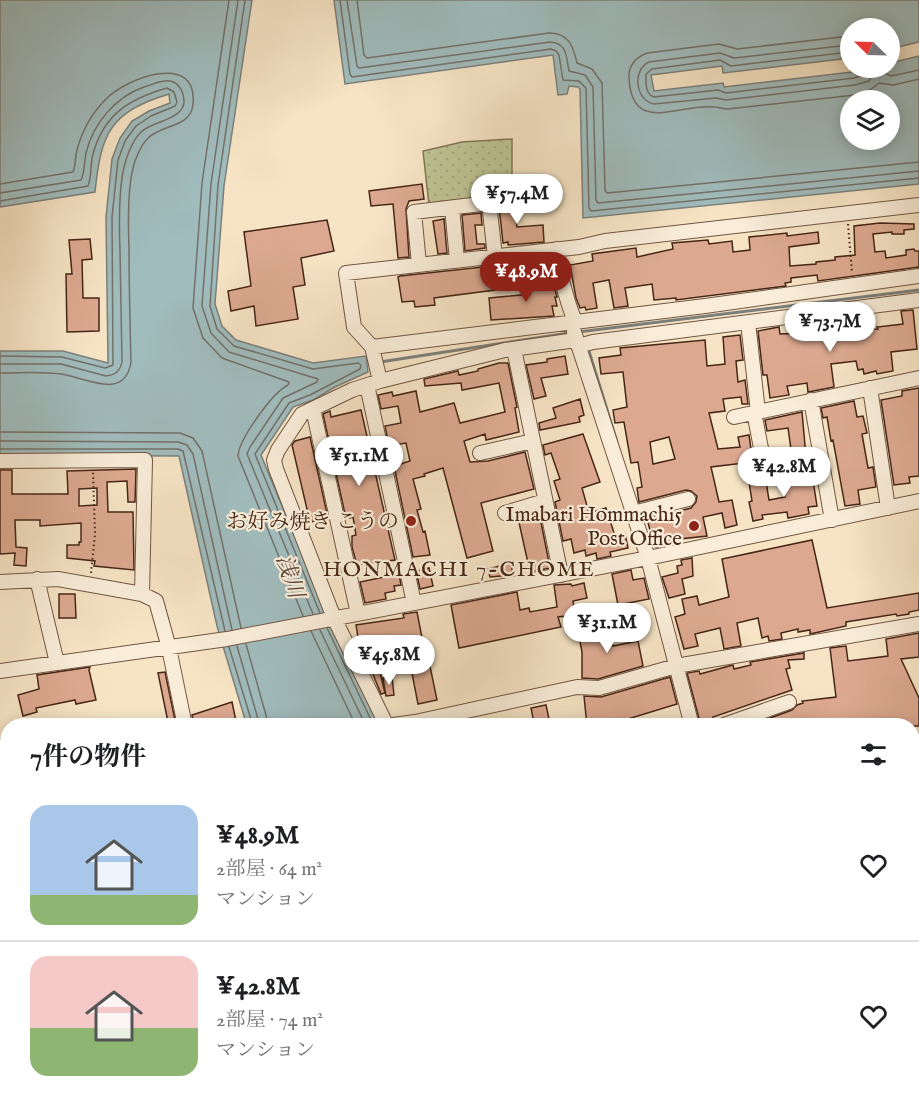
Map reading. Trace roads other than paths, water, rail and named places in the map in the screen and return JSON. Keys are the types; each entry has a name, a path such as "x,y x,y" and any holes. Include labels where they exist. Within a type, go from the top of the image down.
{"street":[{"path":"419,264 414,212 489,203 495,256"},
{"path":"414,603 375,379 373,350 354,327 346,273 919,205"},
{"path":"452,208 457,260"},
{"path":"557,249 558,268 576,342 648,558 690,718"},
{"path":"373,350 919,276"},
{"path":"849,287 849,308"},
{"path":"382,718 332,619 276,469 274,460 278,450 302,414 375,379 514,349 593,342 919,300"},
{"path":"748,322 756,412 765,469 769,473 822,463"},
{"path":"514,349 561,575"},
{"path":"734,417 919,378"},
{"path":"870,388 888,508"},
{"path":"811,400 832,520"},
{"path":"314,409 358,614"},
{"path":"480,453 533,441"},
{"path":"0,461 145,460 142,594"},
{"path":"633,513 688,499"},
{"path":"505,513 545,501"},
{"path":"0,671 227,639 648,558 919,501"},
{"path":"38,579 57,663"},
{"path":"0,582 58,579 142,594 156,601 169,648 183,718"},
{"path":"433,718 577,687 599,688 676,666 919,624"},
{"path":"744,718 789,702"}],"water":[{"name":"浅川","path":"0,0 252,0 224,186 215,304 222,326 236,340 313,363 366,356 368,372 313,400 293,407 261,455 323,605 377,718 245,718 217,626 179,456 0,455 0,351 63,351 108,363 106,217 112,159 120,138 132,121 170,103 169,94 133,109 121,117 112,128 101,154 95,192 0,207"},
{"path":"334,0 919,0 919,42 900,47 900,18 840,18 840,59 723,73 722,66 651,75 654,91 723,83 724,87 840,73 840,78 900,78 900,61 919,56 919,184 583,218 580,89 569,86 567,94 558,95 553,55 345,84"}],"waterway":[{"path":"578,332 919,290"},
{"path":"380,362 569,333"},
{"path":"588,348 617,442"}],"place":[{"name":"お好み焼き こうの","path":"411,521"},
{"name":"Imabari Hommachi5 Post Office","path":"694,526"}],"district":[{"name":"HONMACHI 7-CHOME","path":"459,568"}]}
